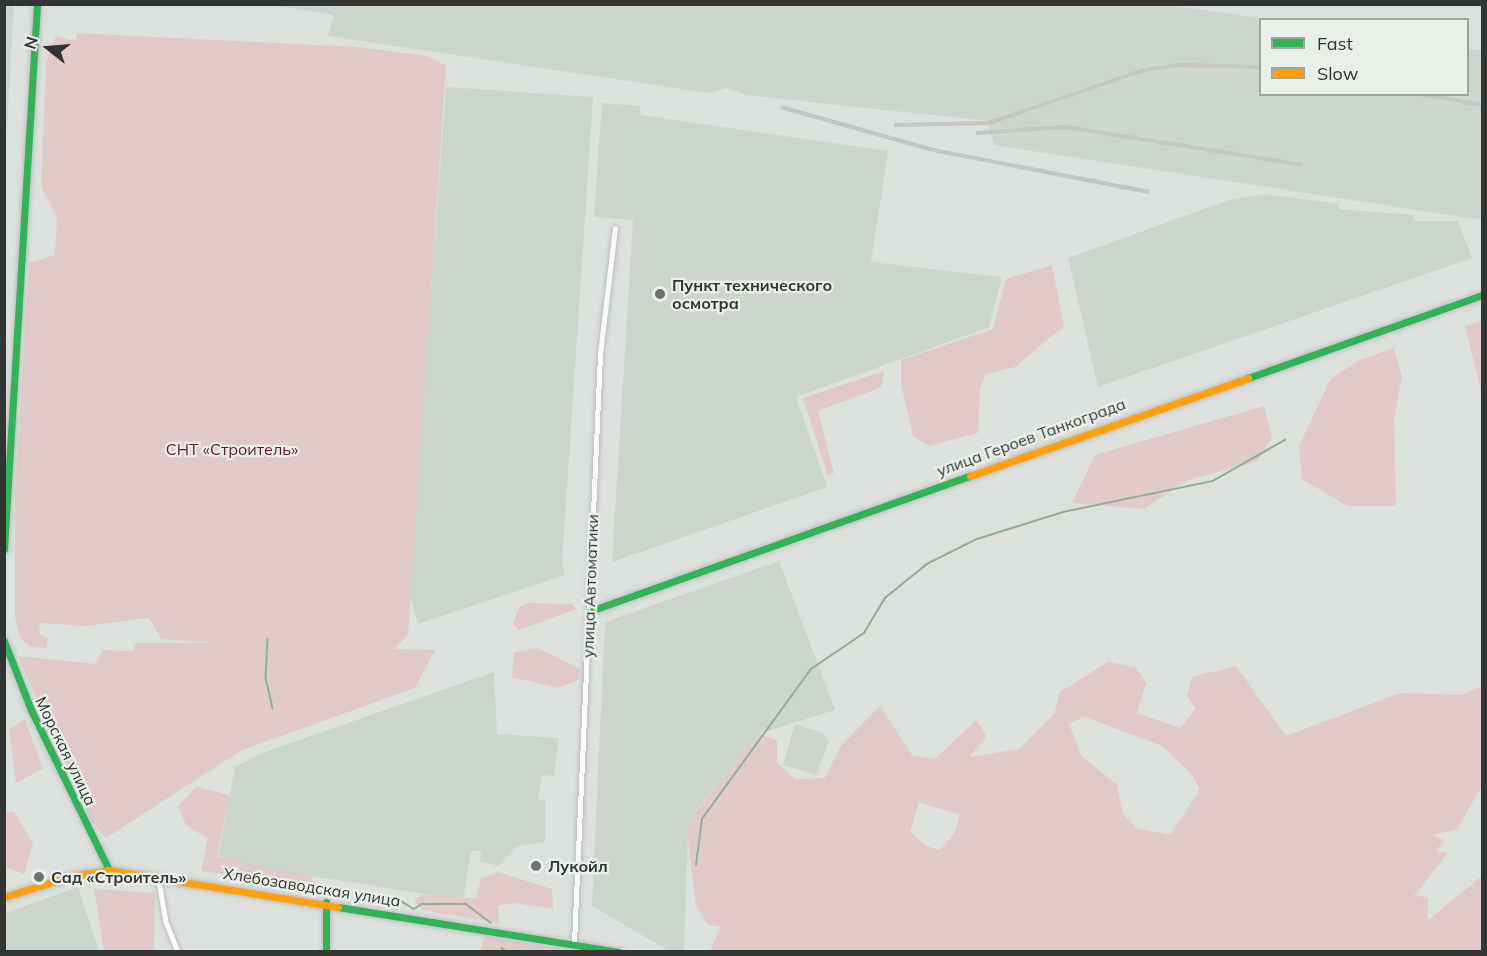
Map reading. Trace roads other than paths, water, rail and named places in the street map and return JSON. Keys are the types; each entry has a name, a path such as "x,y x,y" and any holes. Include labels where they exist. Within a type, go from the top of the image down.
{"street":[{"path":"4,549 38,4"},
{"name":"улица Автоматики","path":"574,943 600,354 615,229"},
{"name":"улица Героев Танкограда","path":"590,611 1482,295"},
{"name":"Морская улица","path":"4,641 30,710 109,870"},
{"name":"Хлебозаводская улица","path":"4,897 67,877 109,870 326,902 618,951"},
{"path":"158,876 166,922 178,951"},
{"path":"326,902 326,951"}],"waterway":[{"path":"696,865 702,819 811,669 864,633 885,598 927,564 977,539 1063,512 1213,481 1285,440"},
{"path":"268,639 266,678 273,708"},
{"path":"401,901 414,909 422,904 466,904 491,923"},
{"path":"502,948 507,952"}],"railway":[{"path":"894,125 989,123 1144,70 1178,65 1259,67"},
{"path":"1433,96 1482,105"},
{"path":"781,107 933,150 1149,192"},
{"path":"976,133 1066,127 1303,165"}],"place":[{"name":"Пункт технического осмотра","path":"660,294"},
{"name":"Лукойл","path":"536,866"},
{"name":"Сад «Строитель»","path":"39,877"}],"park label":[{"name":"СНТ «Строитель»","path":"232,449"}]}
